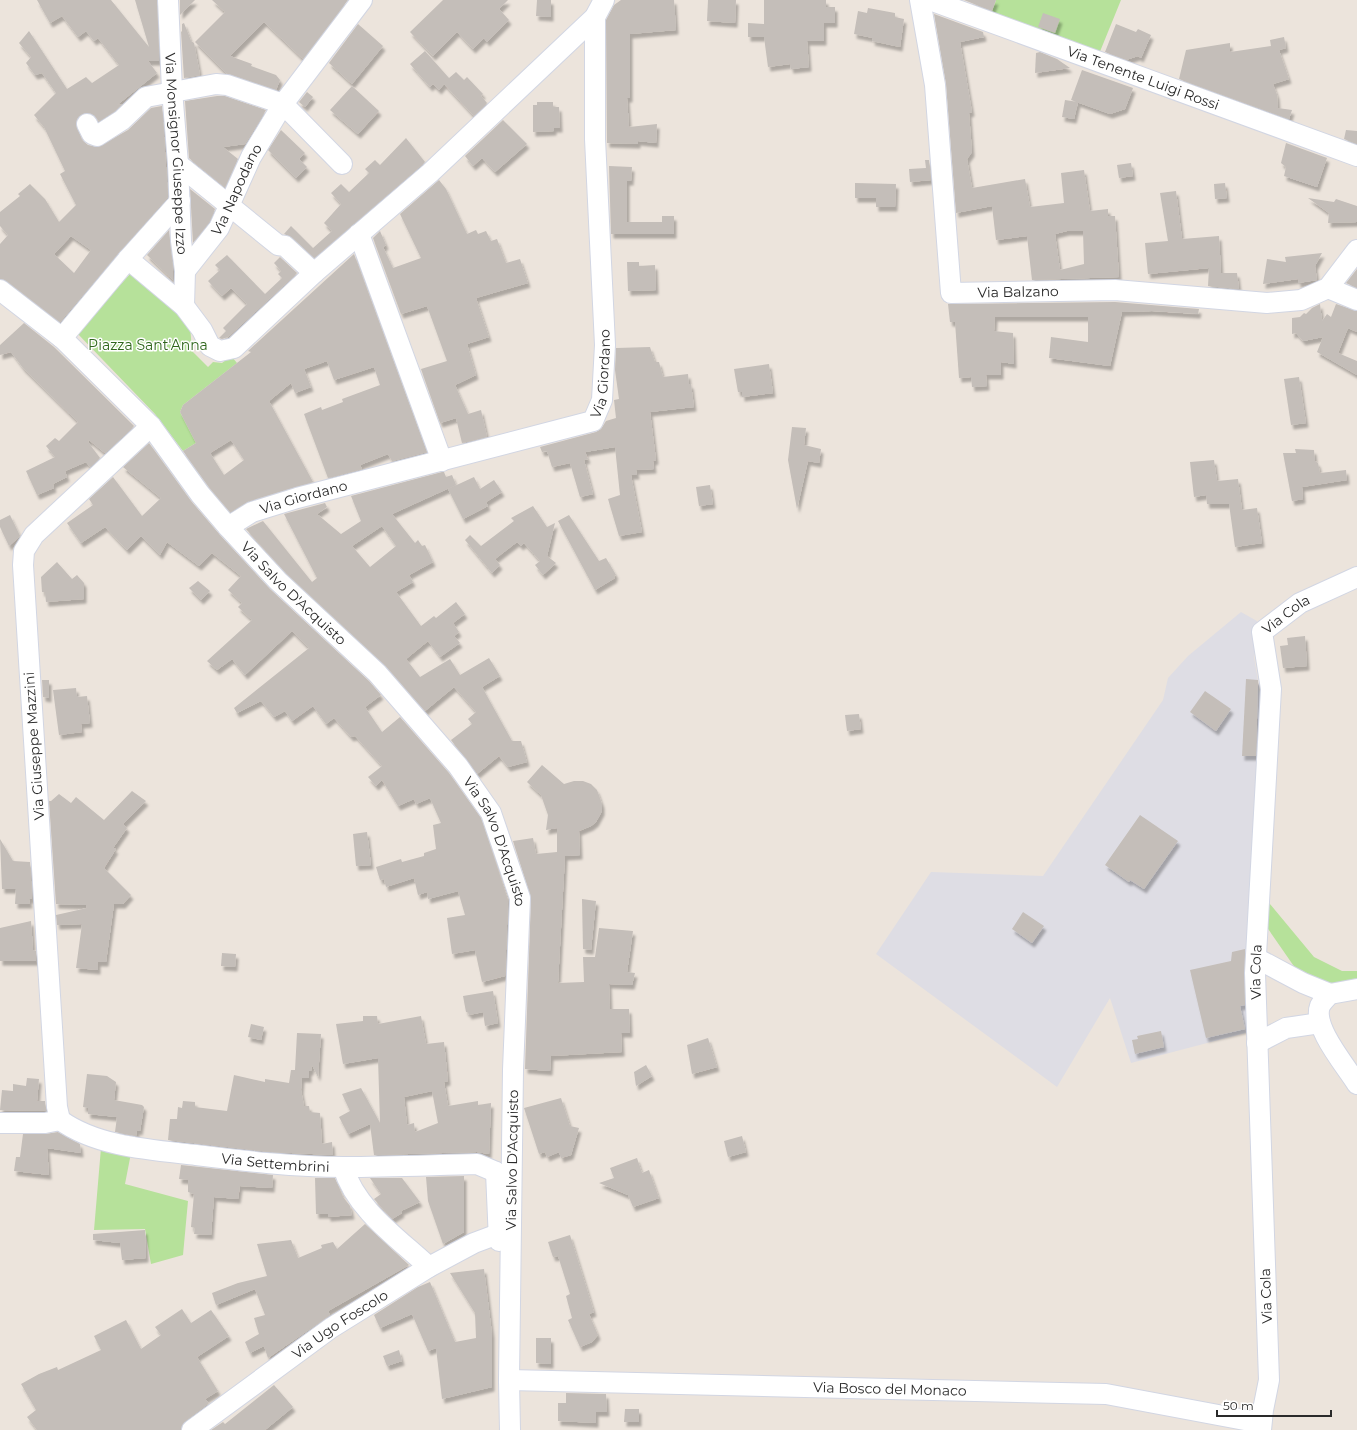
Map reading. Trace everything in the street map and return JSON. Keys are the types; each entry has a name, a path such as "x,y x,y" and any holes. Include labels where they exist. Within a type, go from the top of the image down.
{"street":[{"name":"Via Monsignor Giuseppe Izzo","path":"168,0 181,241 185,271 184,306"},
{"name":"Via Napodano","path":"185,271 219,228 251,157 283,104 362,0"},
{"name":"Via Balzano","path":"920,0 935,85 952,293 1115,290 1267,303 1301,300 1328,288 1357,250"},
{"name":"Via Tenente Luigi Rossi","path":"930,0 1357,156"},
{"path":"128,259 184,306 202,330 210,346 220,351 234,348 314,274 430,173 600,8"},
{"name":"Via Giordano","path":"228,527 252,512 442,460 593,421 602,400 605,345 595,139 600,8"},
{"path":"87,124 92,134 98,136 122,120 146,96 172,90 216,84 228,85 283,104 342,164"},
{"path":"178,164 278,245 285,246 314,274"},
{"path":"62,338 128,259 180,201"},
{"path":"359,234 442,460"},
{"path":"1328,288 1357,300"},
{"name":"Via Salvo D'Acquisto","path":"0,290 62,338 151,426 200,494 228,527 278,581 377,673 458,766 491,813 520,898 513,1070 509,1380"},
{"name":"Via Giuseppe Mazzini","path":"60,1120 57,1107 23,565 24,551 34,536 151,426"},
{"name":"Via Cola","path":"1261,1427 1269,1380 1257,1043 1256,958 1271,688 1262,632 1300,603 1357,577"},
{"path":"1256,958 1303,983 1330,994 1357,989"},
{"path":"510,1430 509,1380 503,1362 496,1172 502,1170 506,1153 506,1017 516,978"},
{"path":"1330,994 1320,1006 1320,1023 1327,1038 1357,1084"},
{"path":"1257,1043 1286,1028 1320,1023"},
{"path":"0,1123 45,1123 60,1120"},
{"name":"Via Settembrini","path":"60,1120 70,1128 108,1141 142,1149 276,1164 343,1167 477,1164 496,1172"},
{"path":"343,1167 347,1180 370,1212 429,1268"},
{"name":"Via Ugo Foscolo","path":"192,1430 331,1328 429,1268 474,1243 498,1234"},
{"name":"Via Bosco del Monaco","path":"509,1380 1106,1394 1261,1427"}],"shaded area":[{"path":"1241,612 1257,621 1254,657 1260,693 1258,833 1249,1032 1131,1063 1110,998 1057,1087 876,954 931,872 1043,876 1163,700 1168,678 1188,656"}],"green space":[{"path":"996,0 1121,0 1099,54 991,14"},
{"name":"Piazza Sant'Anna","path":"131,273 190,325 192,351 208,367 213,362 222,363 231,356 237,363 183,405 180,412 196,443 183,451 155,414 77,333"},
{"path":"1265,898 1314,957 1342,971 1357,971 1357,985 1327,985 1300,975 1264,923"},
{"path":"101,1148 131,1153 125,1184 188,1201 183,1255 151,1264 145,1229 94,1230"}],"building":[{"path":"37,0 111,0 149,47 135,0 157,0 159,61 148,61 157,73 117,105 122,104 115,111 99,121 94,115 87,113 78,117 76,124 82,140 88,145 98,147 128,130 151,108 162,106 168,197 60,322 7,281 0,279 0,244 8,235 0,226 0,212 20,196 18,194 30,184 45,199 59,222 76,205 60,174 65,171 44,127 34,115 56,93 42,73 35,75 26,63 31,57 19,43 29,31 67,89 86,77 92,83 119,65 98,38 94,41 86,31 78,37 62,16 50,23","holes":["71,236 91,250 74,273 54,254"]},
{"path":"180,0 195,0 180,15"},
{"path":"212,0 348,0 303,59 264,22 230,56 252,64 251,66 276,75 280,80 276,90 226,73 195,42 225,12"},
{"path":"443,0 508,0 499,9 509,20 487,42 484,38 473,49 457,32 433,56 410,32"},
{"path":"537,0 551,0 551,17 536,16"},
{"path":"621,0 674,0 676,30 630,34 630,98 627,98 629,127 657,124 656,143 638,141 638,144 607,143 606,20 614,5"},
{"path":"708,0 736,0 735,23 707,21"},
{"path":"764,0 826,0 826,7 835,7 835,23 824,23 824,41 807,41 809,67 791,69 790,64 768,67 764,37 748,37 748,23 764,24"},
{"path":"964,0 996,0 992,11"},
{"path":"868,8 895,13 895,17 904,19 900,47 872,41 873,38 854,34 858,11 867,13"},
{"path":"1043,13 1060,19 1055,33 1038,27"},
{"path":"934,14 983,32 984,37 960,42 972,112 969,113 972,152 967,159 972,188 1025,179 1030,207 1064,203 1061,173 1084,170 1090,211 1108,209 1108,216 1115,216 1119,277 1032,280 1027,236 996,240 992,206 956,213 946,84","holes":["1067,231 1083,231 1084,264 1060,270 1055,234"]},
{"path":"184,23 191,41 194,43 200,75 184,78 181,31 182,32 182,24"},
{"path":"358,24 383,46 352,84 329,63"},
{"path":"1116,24 1136,32 1138,29 1151,35 1141,58 1138,56 1126,60 1105,52"},
{"path":"1284,37 1286,48 1279,50 1289,79 1273,84 1277,95 1278,108 1292,110 1289,119 1179,79 1186,50 1230,43 1230,52 1271,46 1270,40"},
{"path":"425,51 449,78 456,72 464,80 467,77 483,94 481,96 487,103 474,116 444,84 439,90 433,84 430,87 410,64"},
{"path":"1040,52 1057,59 1070,68 1035,73 1036,53"},
{"path":"1082,70 1133,88 1125,109 1110,114 1071,100"},
{"path":"352,86 379,111 358,134 330,110"},
{"path":"307,92 313,97 305,107 299,102"},
{"path":"225,96 266,110 245,144 223,147 238,159 225,187 189,158 185,101"},
{"path":"1065,100 1078,102 1074,119 1062,117"},
{"path":"537,102 553,102 553,107 559,107 560,128 554,128 554,131 533,132 533,105 537,105"},
{"path":"503,120 527,144 495,172 482,158 473,166 465,156"},
{"path":"281,130 305,153 299,159 307,167 296,178 268,150"},
{"path":"1346,130 1357,131 1357,144 1344,139"},
{"path":"406,138 425,162 314,258 293,238 284,234 291,226 313,248 332,231 324,223 341,204 331,193 341,184 349,192 369,173 365,169 375,160 380,165"},
{"path":"1286,143 1327,158 1317,187 1284,176 1286,167 1281,163"},
{"path":"925,160 929,160 931,180 910,182 909,169 926,168"},
{"path":"1131,163 1133,176 1119,178 1117,165"},
{"path":"609,166 632,167 631,181 627,181 627,222 662,222 662,216 674,216 674,234 611,234"},
{"path":"439,180 446,189 467,234 476,230 478,234 486,231 491,241 497,239 506,263 520,259 528,283 476,298 489,337 467,344 476,375 455,385 468,414 481,410 487,437 462,443 456,418 440,423 421,369 447,361 427,306 401,314 373,238 380,231 386,245 383,247 393,268 421,258 400,214"},
{"path":"855,183 896,184 895,207 876,207 876,198 855,198"},
{"path":"1225,183 1227,198 1215,199 1214,184"},
{"path":"190,189 215,209 209,222 193,243"},
{"path":"1176,191 1182,239 1219,236 1221,273 1237,273 1239,289 1208,286 1209,268 1148,274 1145,243 1168,241 1160,193"},
{"path":"1308,198 1334,202 1336,199 1357,206 1357,222 1328,223 1329,213"},
{"path":"169,230 173,272 173,280 147,255"},
{"path":"1322,253 1315,266 1317,280 1298,283 1298,279 1263,284 1267,259 1286,262 1285,257"},
{"path":"354,254 427,452 392,461 388,454 360,465 362,469 328,478 304,414 321,407 322,410 343,402 342,399 380,385 374,367 334,380 327,361 304,369 311,387 295,393 291,383 269,401 313,482 249,501 230,512 209,487 183,451 196,443 180,412 183,405 251,352 248,351","holes":["231,440 244,460 224,475 210,453"]},
{"path":"227,255 265,294 282,278 278,274 281,271 274,263 280,257 297,273 228,337 222,339 219,338 226,331 223,328 247,304 231,288 222,296 208,281 220,270 215,265"},
{"path":"627,262 639,262 639,266 655,265 656,290 628,291"},
{"path":"1357,269 1357,288 1346,283"},
{"path":"1115,302 1199,309 1198,314 1152,311 1122,312 1110,366 1049,358 1051,337 1088,342 1088,317 995,317 994,331 1013,333 1014,364 1001,362 1001,375 986,375 987,386 972,387 971,377 959,378 955,322 950,322 948,304"},
{"path":"1320,304 1322,321 1327,314 1331,317 1336,304 1357,311 1357,332 1348,328 1338,353 1357,361 1357,375 1317,352 1323,337 1303,341 1296,333 1292,334 1292,318 1300,317 1304,313 1306,314 1312,308"},
{"path":"24,323 54,347 134,426 105,453 89,440 88,442 100,458 90,467 86,462 65,471 67,477 53,484 54,488 37,495 26,471 55,457 46,446 55,438 59,441 78,422 23,368 11,352 0,355 0,345"},
{"path":"650,347 655,362 659,362 663,377 688,374 694,407 650,412 656,460 653,461 654,469 636,470 637,475 631,475 642,532 619,536 608,499 620,495 615,447 585,452 588,459 584,460 593,494 580,497 570,463 552,467 547,451 542,452 540,447 596,432 601,429 606,421 616,418 614,400 619,399 615,370 616,348"},
{"path":"769,364 773,393 742,397 742,392 738,392 734,369"},
{"path":"1299,377 1306,423 1291,425 1284,379"},
{"path":"792,427 806,428 804,445 821,449 819,463 808,461 797,509 788,460"},
{"path":"149,443 191,501 220,535 270,589 369,681 381,695 365,707 382,732 400,717 449,773 481,818 508,900 505,976 482,982 475,950 452,954 447,918 465,915 458,891 428,899 427,892 418,895 414,878 386,887 384,879 380,880 376,867 401,859 402,862 424,856 424,853 436,849 433,825 441,823 430,798 416,804 414,799 398,806 382,780 376,786 368,777 382,766 355,736 351,737 334,718 326,724 313,706 292,721 285,711 274,717 261,701 237,713 234,708 309,648 292,631 245,675 232,659 217,670 207,661 252,620 238,607 242,603 228,590 241,576 212,553 199,566 167,542 160,555 141,536 127,550 105,527 81,543 67,523 93,505 89,499 113,477 142,516 161,498 123,467"},
{"path":"1295,449 1314,450 1315,461 1318,463 1320,473 1346,470 1347,480 1302,487 1303,499 1292,501 1283,453 1296,453"},
{"path":"1214,460 1217,481 1238,479 1242,510 1257,508 1262,543 1235,547 1229,504 1207,504 1206,495 1194,497 1190,462"},
{"path":"442,472 444,472 446,477 452,475 456,485 392,514 415,543 418,540 422,546 425,545 433,562 409,575 413,582 396,592 421,626 434,616 436,618 456,602 465,614 453,623 459,632 454,636 460,643 440,657 428,641 406,659 420,677 450,659 460,675 489,658 500,676 482,687 512,741 521,741 527,762 508,767 499,756 477,774 451,740 472,724 468,719 476,712 454,687 425,711 385,665 286,573 246,529 263,521 312,582 317,578 284,514 325,503 327,507 317,514 341,534 361,521 351,496","holes":["382,526 396,546 370,567 352,546"]},
{"path":"474,477 480,489 494,480 502,492 486,502 488,506 463,519 448,489"},
{"path":"710,485 713,504 699,506 696,487"},
{"path":"533,506 547,527 555,523 547,556 556,563 543,575 535,565 540,561 524,543 521,546 517,542 495,559 500,565 492,573 465,540 470,535 481,546 514,521 511,518"},
{"path":"10,515 20,536 9,546 0,527 0,520"},
{"path":"569,515 599,561 606,558 616,575 614,576 615,578 595,590 558,521"},
{"path":"57,562 72,579 77,575 84,583 84,599 46,602 45,592 42,592 41,577"},
{"path":"198,581 210,591 201,600 189,588"},
{"path":"1305,636 1307,666 1283,668 1280,646 1288,645 1287,638"},
{"path":"1246,679 1258,680 1256,756 1242,756"},
{"path":"42,680 49,680 49,698 43,697"},
{"path":"76,688 77,697 87,696 90,723 81,724 82,732 59,735 53,690"},
{"path":"1205,691 1231,709 1216,731 1190,712"},
{"path":"859,714 861,729 847,731 845,715"},
{"path":"542,765 564,784 574,781 583,781 591,784 597,790 602,804 602,811 596,822 579,831 580,855 565,856 558,983 584,982 583,957 595,957 599,928 633,931 627,972 635,973 632,985 609,984 610,1009 629,1009 630,1033 621,1033 622,1052 551,1056 550,1071 525,1069 531,898 513,841 533,838 536,854 557,852 557,828 546,830 548,815 541,795 527,782"},
{"path":"132,791 146,801 123,824 127,828 113,848 116,849 104,868 131,895 123,904 114,904 106,962 98,962 98,970 76,968 82,924 57,925 56,915 87,908 86,905 56,904 49,801 59,794 71,803 76,797 104,820"},
{"path":"1140,815 1178,841 1144,889 1130,880 1129,882 1105,865"},
{"path":"367,832 371,865 356,866 353,834"},
{"path":"0,839 13,861 30,862 32,899 29,899 30,904 15,904 16,889 2,889"},
{"path":"582,899 596,901 591,950 583,949"},
{"path":"1023,912 1044,926 1032,943 1012,929"},
{"path":"31,921 33,950 36,951 36,961 0,961 0,928"},
{"path":"1245,949 1245,1005 1240,1006 1245,1029 1206,1038 1190,970 1231,961 1232,952"},
{"path":"222,953 236,954 235,967 221,966"},
{"path":"493,991 498,1023 485,1026 483,1012 469,1015 468,1012 466,1012 463,996"},
{"path":"363,1016 377,1016 378,1024 421,1016 426,1044 444,1042 448,1081 444,1082 448,1106 478,1101 478,1105 491,1103 489,1154 477,1152 374,1155 370,1124 348,1134 339,1117 350,1111 342,1094 361,1088 380,1123 378,1058 343,1064 336,1024 363,1021","holes":["432,1091 438,1123 415,1132 414,1123 407,1125 404,1097"]},
{"path":"251,1024 264,1027 261,1040 248,1037"},
{"path":"1161,1031 1164,1047 1135,1054 1132,1040 1138,1039 1137,1036"},
{"path":"297,1033 321,1034 318,1077 312,1065 311,1071 309,1071 309,1078 302,1078 301,1090 304,1106 309,1106 310,1112 320,1113 322,1144 332,1142 333,1155 271,1152 168,1140 170,1119 177,1119 178,1107 182,1108 183,1101 195,1102 195,1107 227,1111 234,1075 265,1082 265,1079 289,1083 291,1070 295,1070"},
{"path":"708,1038 717,1067 692,1074 687,1045"},
{"path":"646,1065 652,1076 636,1086 634,1072"},
{"path":"87,1074 107,1076 116,1082 114,1100 142,1105 144,1107 140,1131 137,1130 136,1136 115,1132 117,1117 88,1114 88,1108 83,1107"},
{"path":"27,1078 39,1079 37,1101 45,1101 46,1111 0,1110 2,1090 13,1091 13,1084 26,1086"},
{"path":"561,1098 570,1126 579,1128 571,1155 561,1158 559,1152 547,1157 545,1152 539,1154 524,1108"},
{"path":"58,1132 80,1144 81,1153 47,1148 49,1175 14,1171 16,1157 20,1157 23,1134 45,1134"},
{"path":"742,1136 746,1152 728,1157 724,1141"},
{"path":"637,1158 642,1173 649,1170 659,1198 633,1207 628,1195 599,1183 614,1178 610,1168"},
{"path":"181,1165 273,1175 272,1188 240,1186 238,1199 214,1197 211,1235 194,1234 195,1228 191,1227 194,1194 188,1192 188,1180 179,1179"},
{"path":"464,1176 464,1232 443,1244 428,1201 426,1177"},
{"path":"315,1178 335,1178 343,1197 350,1206 352,1215 328,1217 328,1214 316,1214"},
{"path":"370,1178 402,1178 420,1202 401,1211 402,1213 392,1219 374,1199 381,1194"},
{"path":"365,1224 409,1265 328,1311 330,1315 268,1358 264,1346 250,1353 245,1342 259,1334 254,1318 265,1315 255,1289 216,1305 212,1293 238,1283 267,1276 257,1244 291,1240 298,1258 322,1248 321,1245 333,1242 337,1249"},
{"path":"145,1230 146,1258 122,1260 120,1243 93,1240 93,1234"},
{"path":"570,1235 594,1312 589,1314 598,1335 592,1342 580,1347 568,1320 572,1318 566,1296 570,1294 558,1256 553,1257 548,1242"},
{"path":"484,1269 492,1334 492,1387 442,1399 436,1348 428,1351 412,1314 380,1328 374,1315 418,1287 430,1282 455,1342 476,1338 475,1313 450,1273"},
{"path":"182,1309 191,1323 211,1310 229,1336 197,1357 218,1391 205,1399 209,1403 185,1421 181,1430 37,1430 27,1417 36,1410 21,1384 39,1374 57,1367 58,1370 101,1350 94,1336 126,1320 141,1349 161,1335 155,1327"},
{"path":"536,1338 551,1338 551,1364 536,1363"},
{"path":"399,1350 402,1361 387,1366 383,1356"},
{"path":"274,1385 293,1407 265,1430 211,1430 223,1422 225,1424"},
{"path":"566,1393 606,1394 607,1412 596,1412 596,1423 558,1421 558,1403 566,1403"},
{"path":"625,1409 639,1409 639,1422 624,1422"}]}
